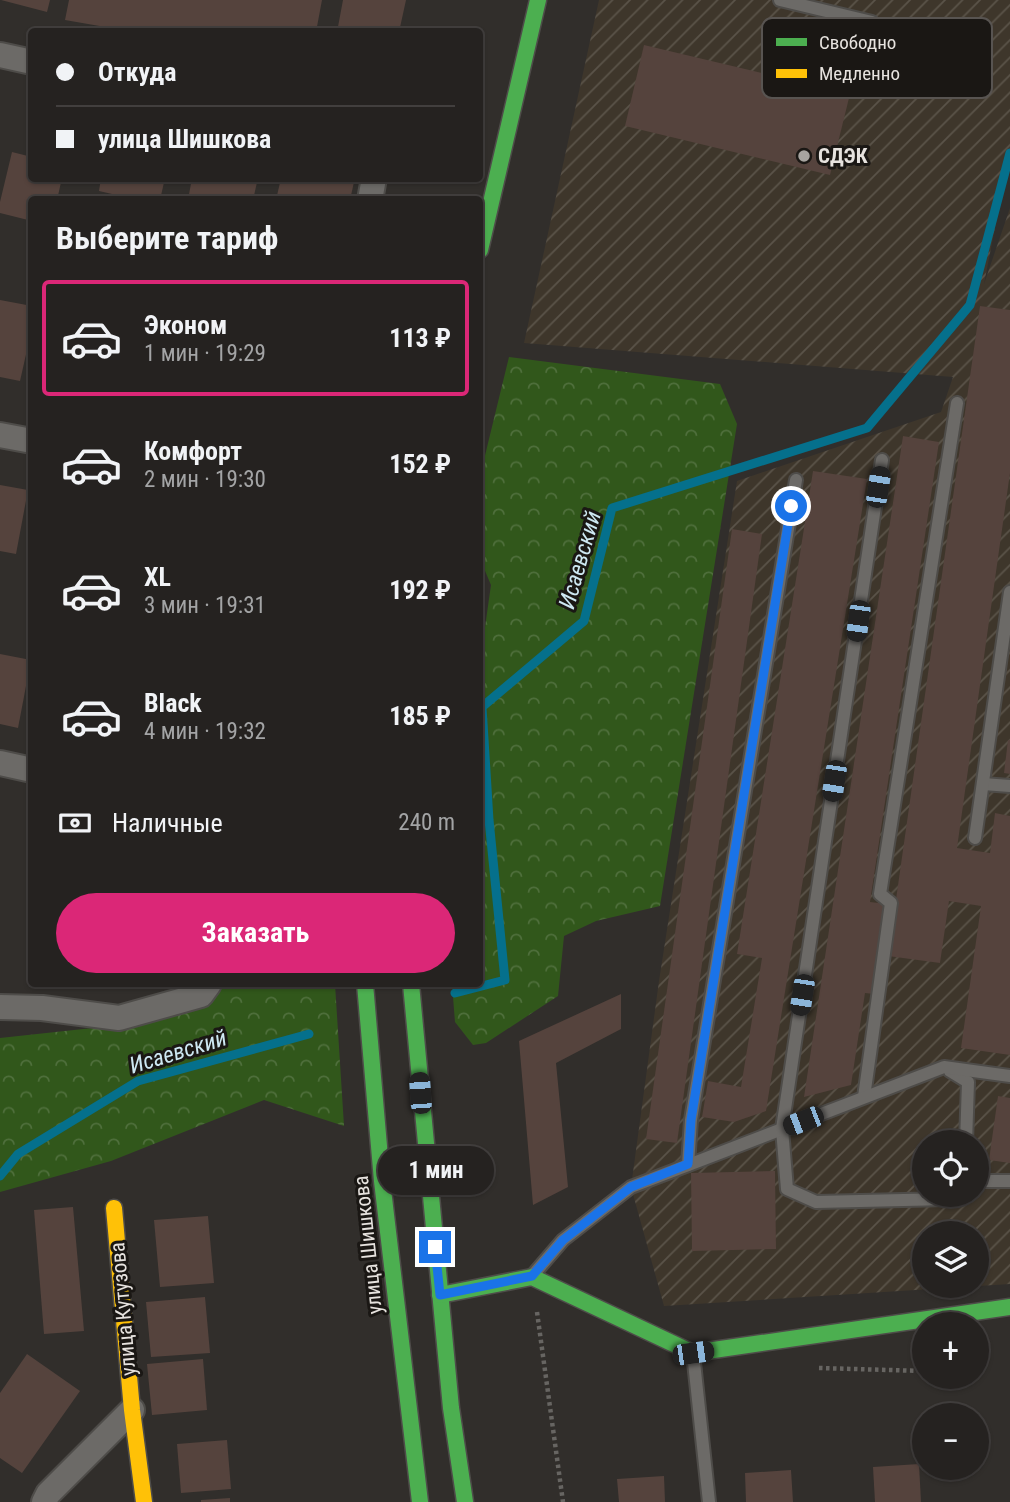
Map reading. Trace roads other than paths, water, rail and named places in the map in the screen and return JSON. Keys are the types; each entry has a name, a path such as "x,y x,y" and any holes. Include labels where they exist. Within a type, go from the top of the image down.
{"main road":[{"path":"483,224 490,162 538,0"},
{"name":"улица Шишкова","path":"365,987 382,1181 420,1502"},
{"path":"411,987 451,1408 465,1502"},
{"name":"улица Кутузова","path":"114,1208 132,1410 144,1502"},
{"path":"440,1295 532,1276 693,1353 1010,1307"}],"street":[{"path":"0,55 28,61"},
{"path":"0,435 28,440"},
{"path":"0,763 28,769"},
{"path":"0,1007 42,1008 119,1018 201,995 207,987"},
{"path":"44,1502 48,1494 132,1410"}],"lane":[{"path":"780,0 855,18"},
{"path":"864,1097 891,903 880,894 957,403"},
{"path":"882,460 782,1129 787,1189 817,1202 912,1200"},
{"path":"688,1164 691,1120 796,480"},
{"path":"975,838 1010,592"},
{"path":"983,784 1010,786"},
{"path":"944,1067 968,1082 966,1130"},
{"path":"532,1276 563,1240 631,1187 944,1067 1010,1076"},
{"path":"989,1182 1010,1181"},
{"path":"693,1353 709,1502"}],"waterway":[{"name":"Исаевский","path":"483,706 584,621 612,508 867,428 970,305 1010,153"},
{"name":"Исаевский","path":"483,723 489,820 505,980 483,986"},
{"name":"Исаевский","path":"455,993 478,987"},
{"name":"Исаевский","path":"0,1176 18,1154 138,1081 309,1034"}],"place":[{"name":"СДЭК","path":"804,156"}]}
